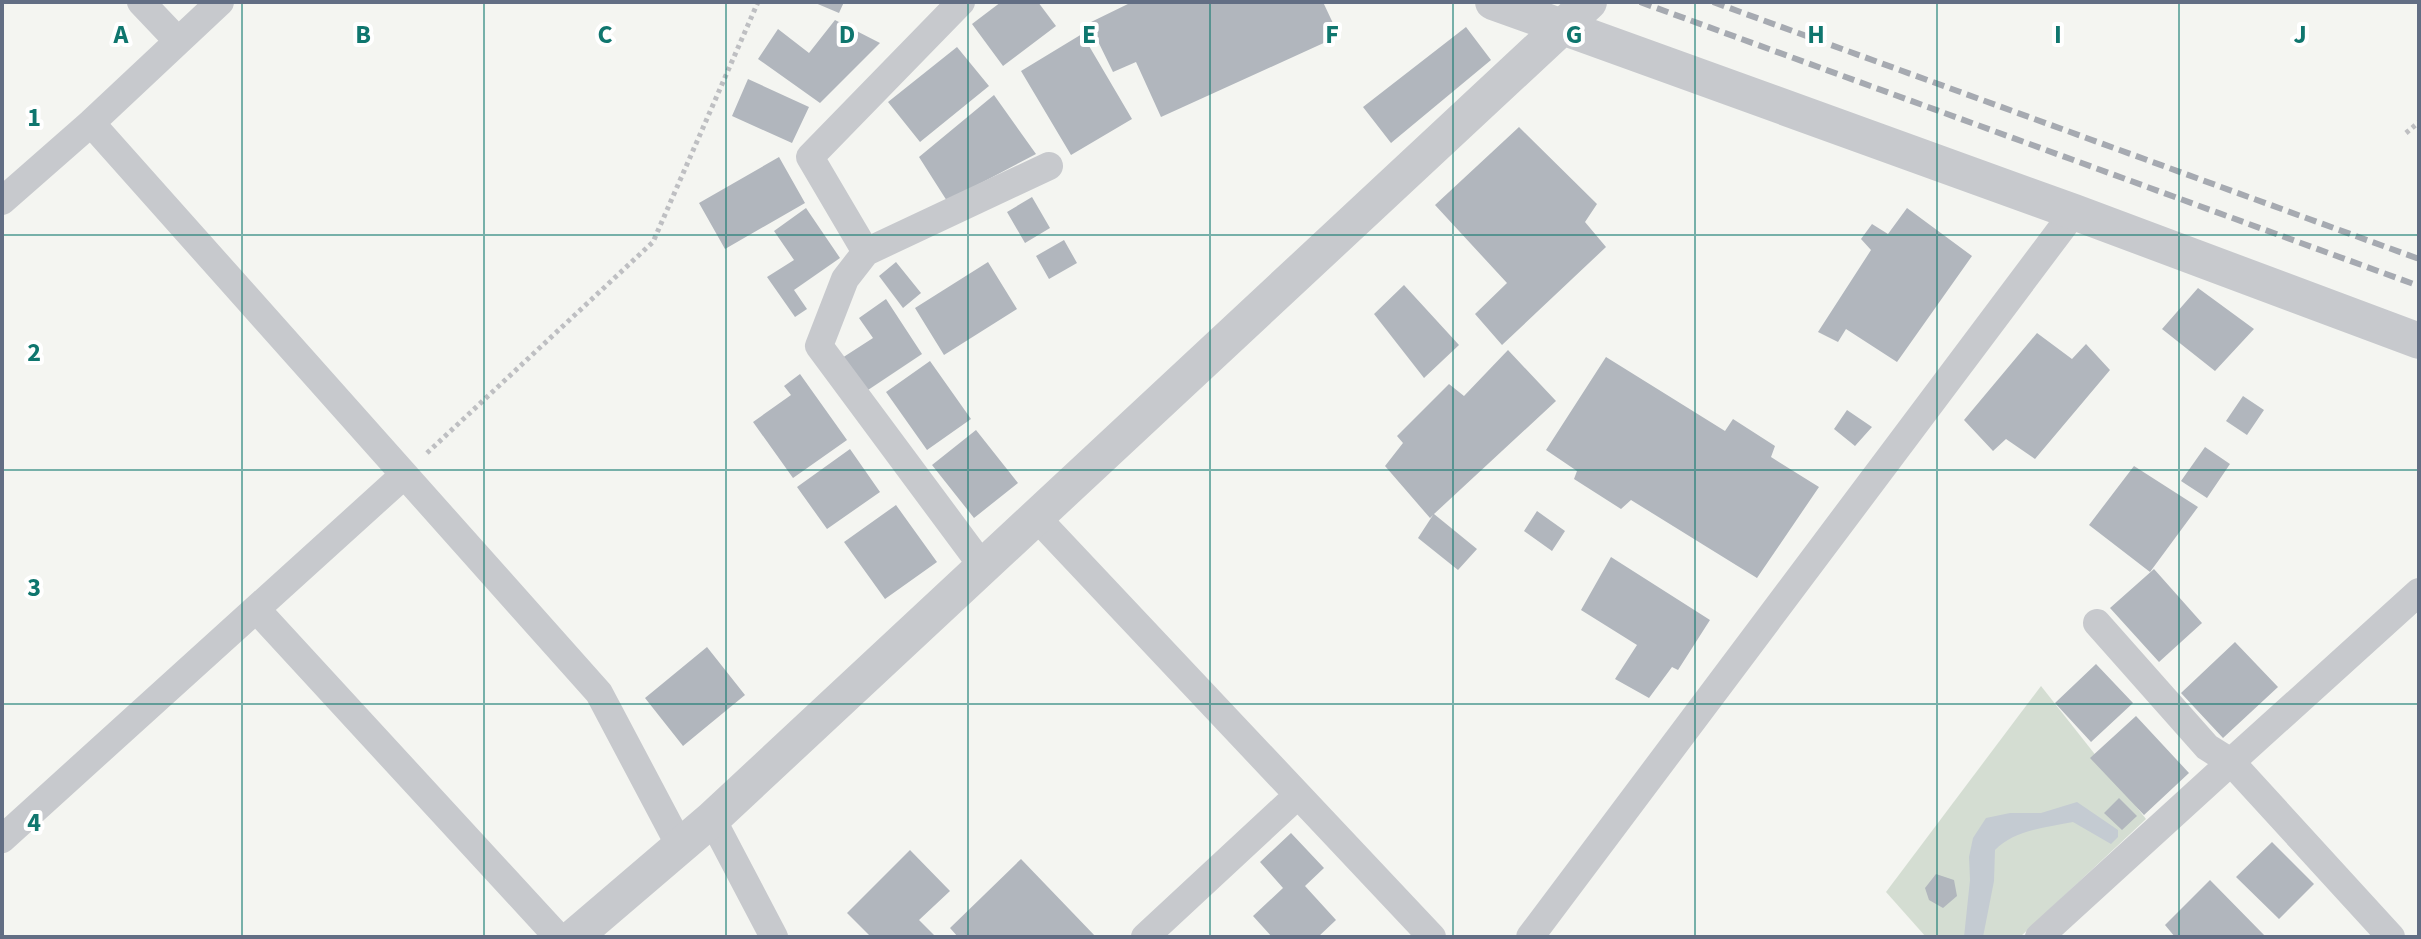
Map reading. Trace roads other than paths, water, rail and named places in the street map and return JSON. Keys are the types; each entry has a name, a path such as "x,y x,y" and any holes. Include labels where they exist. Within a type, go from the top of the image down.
{"street":[{"path":"141,2 178,41"},
{"path":"2,201 220,2"},
{"path":"866,252 810,157 961,2"},
{"path":"1493,2 2074,212 2419,341"},
{"path":"574,937 712,819 1589,2"},
{"path":"91,123 599,693 680,846"},
{"path":"983,567 819,346 845,279 866,252 1049,166"},
{"path":"1530,937 2074,212"},
{"path":"2,839 404,475"},
{"path":"1036,517 1432,937"},
{"path":"2039,937 2419,592"},
{"path":"256,609 558,937"},
{"path":"2097,623 2207,747 2231,762 2391,937"},
{"path":"1145,937 1298,795"},
{"path":"712,819 774,937"}],"railway":[{"path":"1640,2 2419,286"},
{"path":"1713,2 2419,259"}]}
